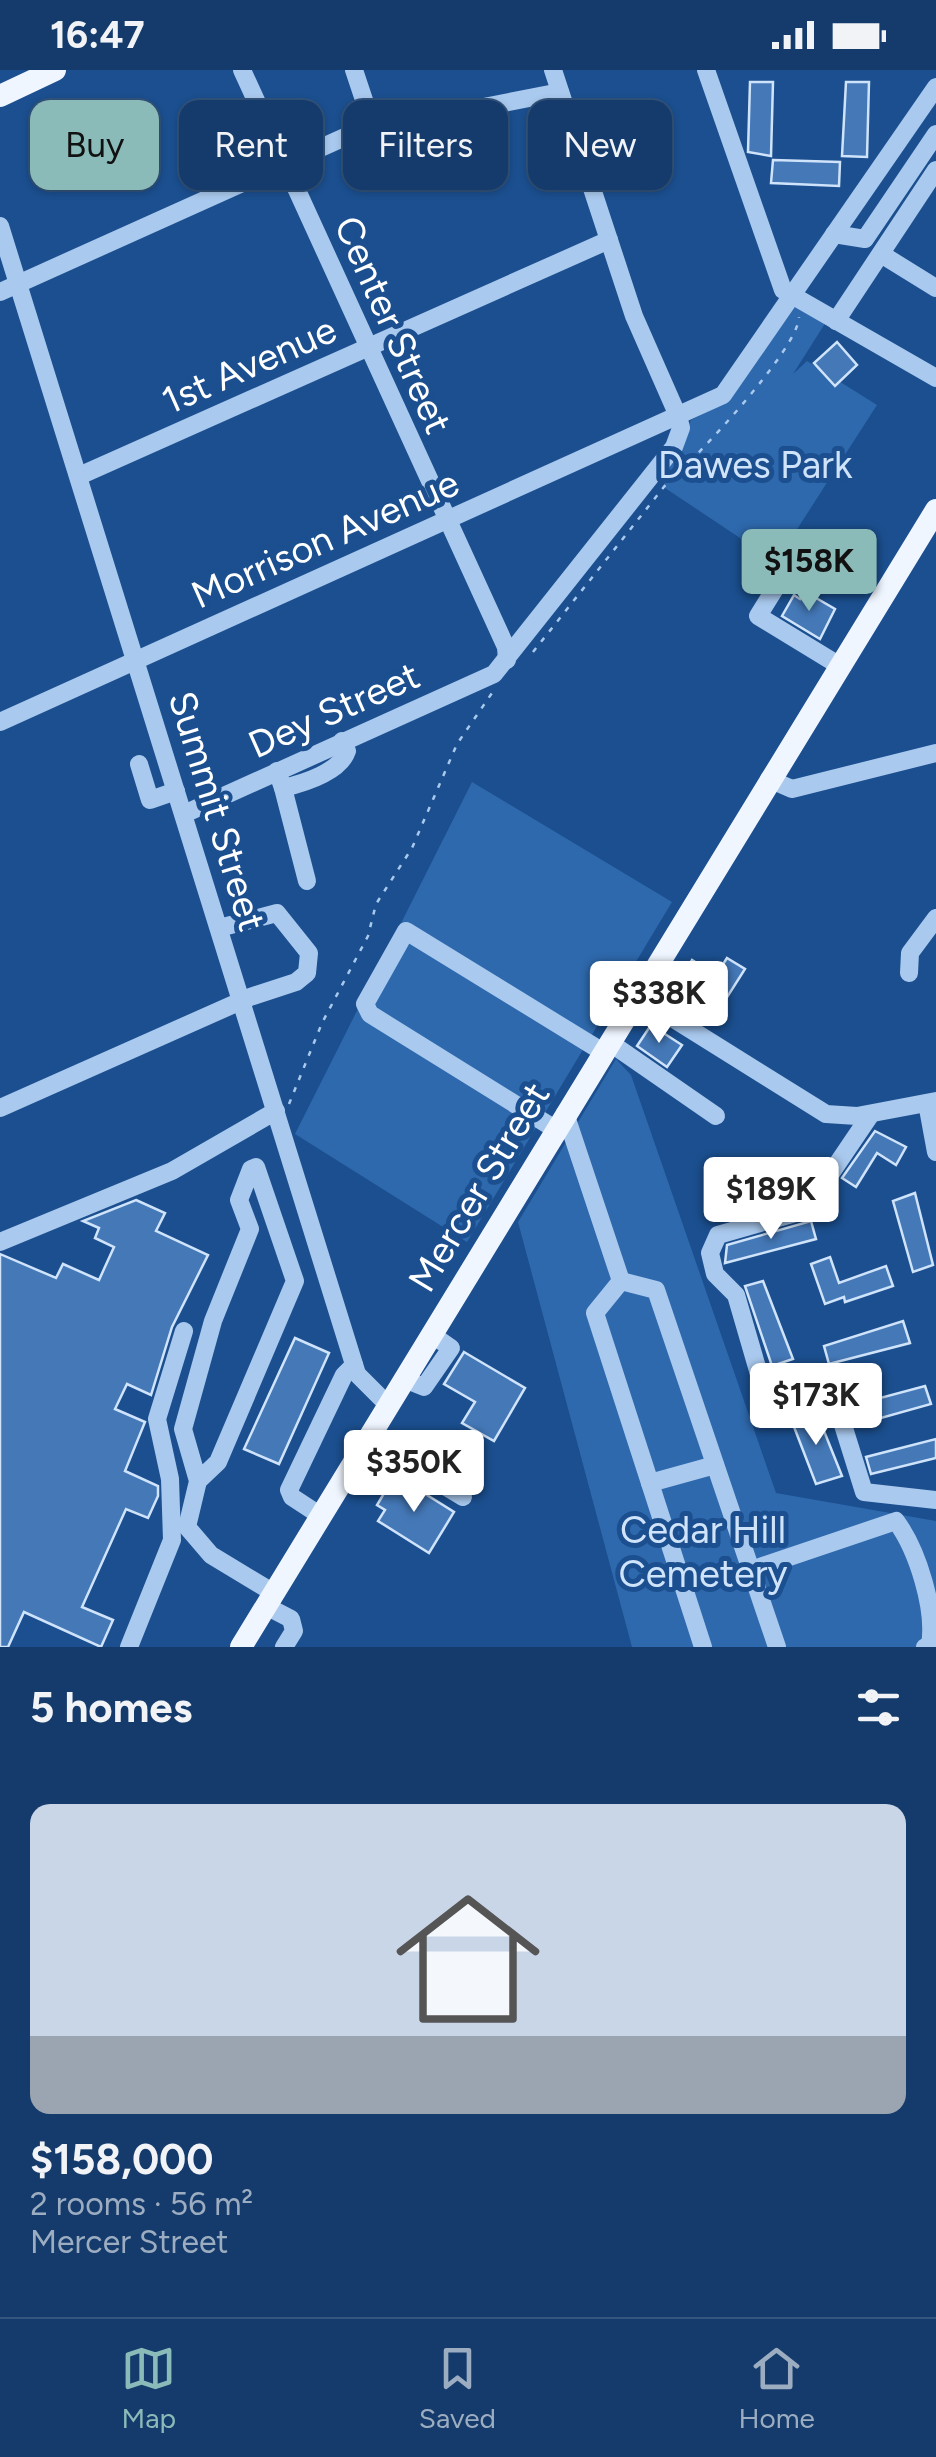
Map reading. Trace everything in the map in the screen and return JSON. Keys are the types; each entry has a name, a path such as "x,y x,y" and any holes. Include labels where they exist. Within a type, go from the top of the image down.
{"main road":[{"path":"0,96 56,70"},
{"name":"Mercer Street","path":"241,1647 769,779 840,666 929,537 936,510"}],"street":[{"name":"Center Street","path":"242,70 256,100"},
{"path":"354,70 364,100"},
{"path":"552,70 634,316 678,416"},
{"path":"706,70 777,280 795,304 933,369"},
{"name":"Morrison Avenue","path":"0,722 678,416 732,386 795,304 834,234 936,87"},
{"path":"508,102 560,92"},
{"path":"834,234 865,239 936,134"},
{"path":"836,320 936,170"},
{"path":"0,292 227,190"},
{"name":"Center Street","path":"297,190 506,648 507,660"},
{"name":"Summit Street","path":"0,226 354,1365 364,1386 388,1405"},
{"name":"1st Avenue","path":"79,476 609,240"},
{"path":"880,254 936,288"},
{"name":"Dey Street","path":"184,814 280,780 342,741 494,674 674,447 681,428 678,416"},
{"path":"781,580 758,616 840,666"},
{"path":"769,779 792,790 936,752"},
{"path":"138,764 150,800 176,791"},
{"path":"280,780 307,881"},
{"path":"0,1108 296,982 310,965 309,952 277,914 219,928"},
{"path":"909,973 910,954 936,918"},
{"path":"621,1281 560,1121 370,1014 365,1004 406,931 716,1116"},
{"path":"637,996 810,1108 842,1117 932,1102 936,1152"},
{"path":"871,1114 806,1210 718,1235 710,1253 715,1274 736,1295 770,1412 833,1393 864,1492 936,1500"},
{"path":"0,1242 172,1171 277,1117"},
{"path":"198,1482 218,1462 295,1282 256,1167 250,1169 239,1200 250,1228 213,1321 183,1428 198,1482 187,1527 194,1539 291,1619 294,1630 284,1647"},
{"path":"621,1281 656,1290 777,1647"},
{"path":"621,1281 595,1314 703,1647"},
{"path":"129,1647 172,1540 170,1478 157,1419 184,1331"},
{"path":"320,1516 292,1497 289,1490 344,1375 354,1365"},
{"path":"367,1439 463,1497"},
{"path":"650,1483 715,1465"},
{"path":"751,1570 896,1521 908,1537 936,1625 930,1645 925,1647"}],"path":[{"path":"527,658 580,597 667,483 689,466 719,426 747,401 793,337 795,304"},
{"path":"277,1117 368,936 376,904 412,848 457,744 496,689"}],"green space":[{"name":"Dawes Park","path":"795,304 826,322 793,374 807,361 877,405 776,562 665,488 664,476 691,420 718,406"},
{"path":"472,782 672,902 467,1242 295,1134"},
{"name":"Cedar Hill Cemetery","path":"616,1059 631,1075 776,1493 936,1521 936,1647 632,1647 518,1222"}],"building":[{"path":"750,82 773,82 771,156 748,152"},
{"path":"846,82 869,82 867,157 842,156"},
{"path":"773,160 840,162 839,186 771,183"},
{"path":"837,342 857,365 835,386 814,363"},
{"path":"804,591 835,609 820,639 782,616 794,595 800,599"},
{"path":"727,958 745,969 724,1002 685,972 692,960 716,975"},
{"path":"651,1025 682,1045 667,1067 637,1046"},
{"path":"875,1131 906,1147 896,1165 877,1153 856,1187 842,1178"},
{"path":"915,1193 933,1265 913,1272 893,1201"},
{"path":"136,1200 165,1213 156,1231 208,1255 172,1327 151,1395 127,1384 115,1409 145,1422 125,1471 158,1486 158,1496 148,1518 126,1509 82,1607 113,1620 101,1647 24,1612 8,1647 0,1647 0,1254 56,1278 63,1264 99,1280 114,1247 95,1238 99,1228 83,1221"},
{"path":"811,1221 816,1239 725,1263 727,1245"},
{"path":"830,1257 839,1283 886,1266 893,1286 845,1302 844,1297 825,1304 811,1264"},
{"path":"763,1281 793,1359 772,1366 745,1286"},
{"path":"903,1321 910,1343 829,1364 824,1346"},
{"path":"295,1338 329,1353 279,1464 244,1449"},
{"path":"464,1352 525,1388 494,1441 462,1423 475,1402 444,1384"},
{"path":"925,1386 931,1404 856,1425 850,1406"},
{"path":"816,1411 842,1476 816,1484 791,1419"},
{"path":"936,1439 936,1458 871,1474 866,1457"},
{"path":"403,1480 454,1512 429,1553 378,1521 385,1510 377,1505 389,1485 397,1490"}]}
